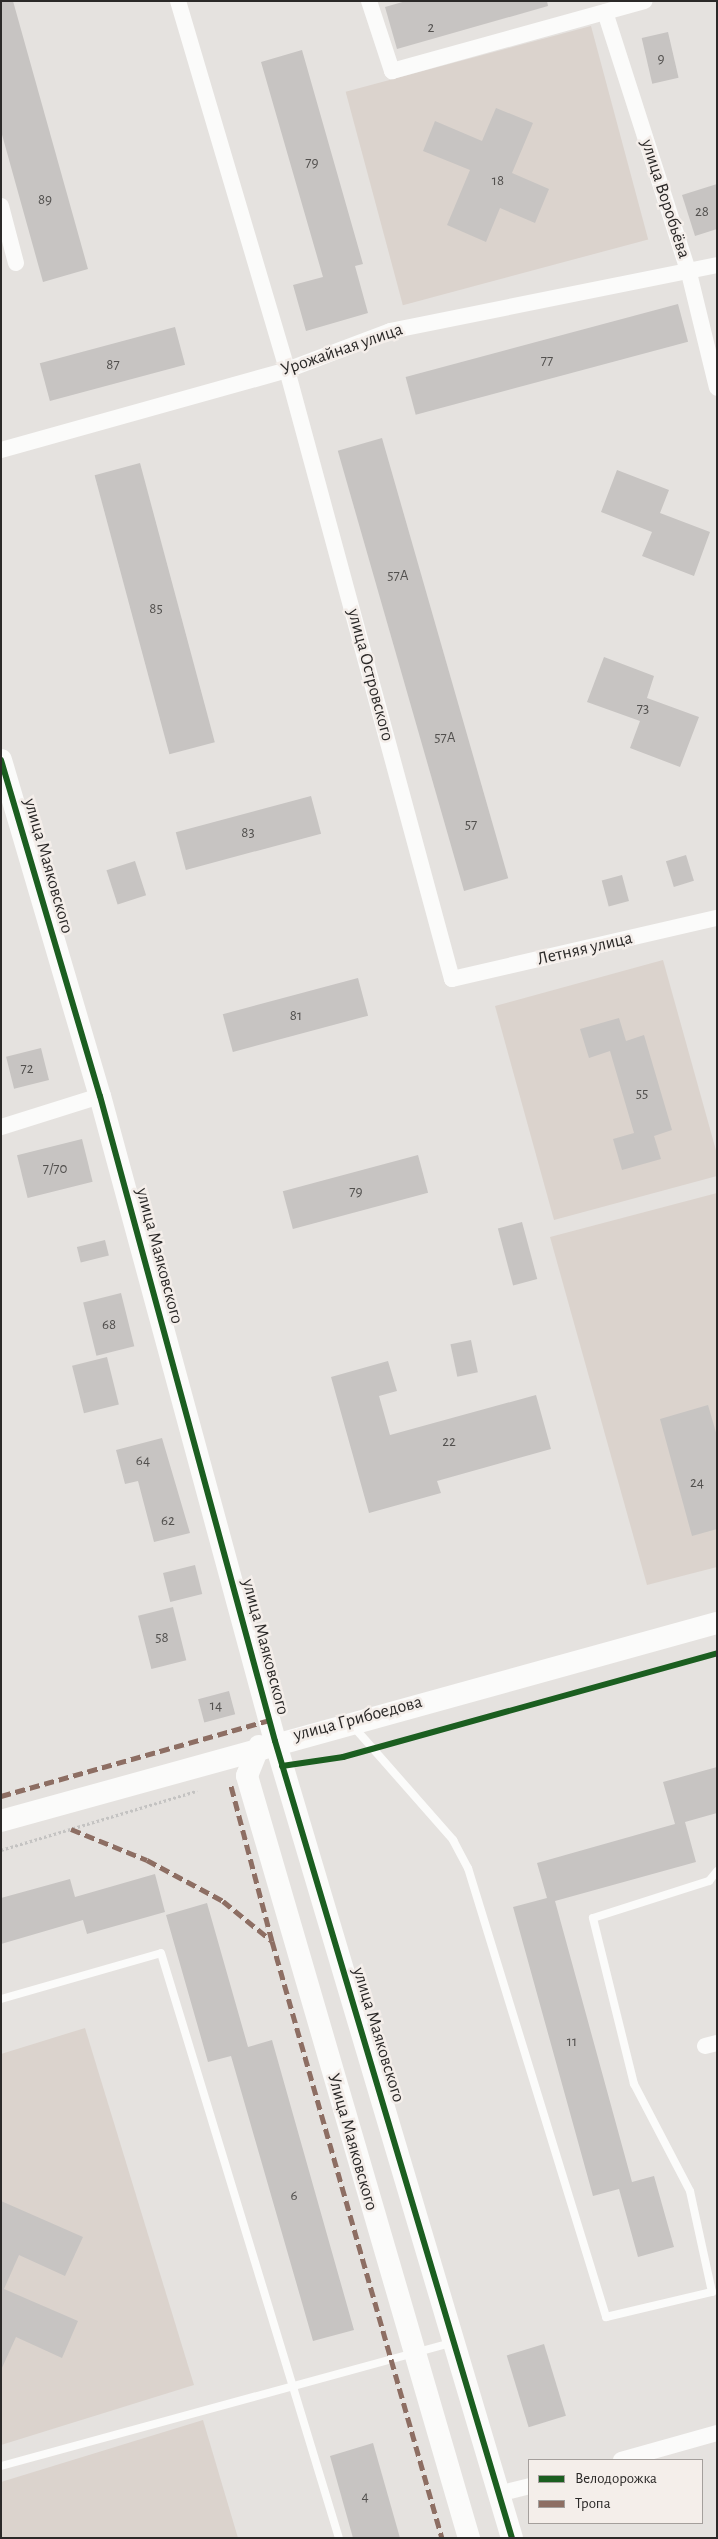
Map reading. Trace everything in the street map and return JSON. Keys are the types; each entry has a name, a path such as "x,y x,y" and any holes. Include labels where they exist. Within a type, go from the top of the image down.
{"street":[{"name":"улица Островского","path":"178,1 287,370 452,980"},
{"path":"369,1 392,71 644,1"},
{"name":"улица Воробьёва","path":"605,12 689,273 717,388"},
{"path":"1,206 16,263"},
{"name":"Урожайная улица","path":"1,450 287,370 390,331 689,273 717,265"},
{"name":"улица Маяковского","path":"1,760 100,1096 267,1744 512,2538"},
{"name":"Летняя улица","path":"452,980 717,918"},
{"path":"1,1127 100,1096"},
{"name":"улица Грибоедова","path":"1,1821 267,1744 717,1622"},
{"name":"Улица Маяковского","path":"267,1744 247,1776 412,2354 470,2538"},
{"path":"625,2459 717,2433"},
{"path":"498,2494 528,2486"}],"lane":[{"path":"350,1721 453,1840 468,1868 606,2317 712,2292 690,2191 634,2084 594,1918 709,1881 717,1871"},
{"path":"1,1999 161,1953 339,2538"},
{"path":"1,2466 453,2342"}],"path":[{"path":"1,1850 202,1790"}],"shaded area":[{"path":"591,26 648,239 403,305 346,92"},
{"path":"663,960 717,1154 717,1176 554,1220 495,1006"},
{"path":"717,1193 717,1567 647,1585 550,1237"},
{"path":"85,2028 194,2385 1,2445 1,2054"},
{"path":"203,2420 238,2538 1,2538 1,2482"}],"building":[{"path":"1,1 13,1 88,269 43,282 1,131"},
{"path":"406,1 547,1 548,6 397,49 385,7"},
{"path":"668,32 679,78 652,84 642,38"},
{"path":"302,50 363,264 355,266 368,313 306,331 293,285 323,277 261,62"},
{"path":"496,108 533,123 512,173 549,189 535,223 500,208 486,242 447,225 470,170 423,151 435,121 482,141"},
{"path":"717,184 717,229 695,236 682,195"},
{"path":"678,304 688,342 416,415 406,377"},
{"path":"175,327 185,365 50,401 40,363"},
{"path":"382,438 508,878 464,891 338,451"},
{"path":"140,463 215,742 169,754 95,475"},
{"path":"617,470 669,490 660,513 710,532 694,576 642,556 652,532 601,512"},
{"path":"604,657 654,676 647,698 699,717 680,767 630,748 640,721 587,702"},
{"path":"311,796 321,834 186,870 176,832"},
{"path":"686,855 694,881 674,887 666,861"},
{"path":"135,861 146,895 118,905 106,870"},
{"path":"622,875 629,901 609,907 602,880"},
{"path":"358,978 368,1016 233,1052 223,1014"},
{"path":"619,1018 626,1041 644,1035 672,1130 654,1136 661,1159 622,1170 613,1139 634,1133 610,1051 589,1058 580,1029"},
{"path":"41,1048 49,1080 14,1089 6,1057"},
{"path":"82,1139 93,1182 28,1198 17,1155"},
{"path":"418,1155 428,1193 293,1229 283,1191"},
{"path":"522,1222 537,1279 513,1285 498,1228"},
{"path":"105,1240 109,1256 81,1263 77,1247"},
{"path":"121,1293 134,1346 96,1356 83,1302"},
{"path":"471,1340 478,1372 457,1377 450,1344"},
{"path":"107,1357 119,1405 84,1413 72,1366"},
{"path":"388,1361 397,1391 379,1396 390,1435 536,1395 551,1449 437,1481 441,1493 369,1513 331,1377"},
{"path":"708,1405 717,1436 717,1529 692,1536 660,1419"},
{"path":"162,1438 190,1533 154,1542 138,1481 125,1484 116,1450"},
{"path":"195,1565 202,1594 170,1602 163,1573"},
{"path":"173,1607 186,1660 151,1669 138,1616"},
{"path":"229,1691 235,1714 204,1722 198,1699"},
{"path":"717,1767 717,1813 685,1822 696,1862 555,1901 632,2182 654,2176 674,2247 638,2257 619,2189 593,2196 513,1907 547,1898 537,1863 675,1824 663,1782"},
{"path":"155,1874 165,1912 87,1934 83,1920 1,1944 1,1898 70,1879 75,1897"},
{"path":"207,1903 248,2047 272,2040 354,2330 313,2341 231,2056 208,2062 166,1915"},
{"path":"1,2201 83,2237 65,2276 19,2255 4,2289 78,2321 62,2358 16,2337 1,2370"},
{"path":"544,2344 566,2416 529,2427 507,2355"},
{"path":"373,2443 400,2538 353,2538 330,2456"}],"marked path":[{"path":"1,1796 269,1720"},
{"path":"71,1829 147,1860 223,1901 272,1941 230,1782"},
{"path":"272,1941 442,2538"}],"cycle path":[{"path":"1,760 100,1096 275,1741 512,2538"},
{"path":"282,1766 343,1757 717,1653"}]}
